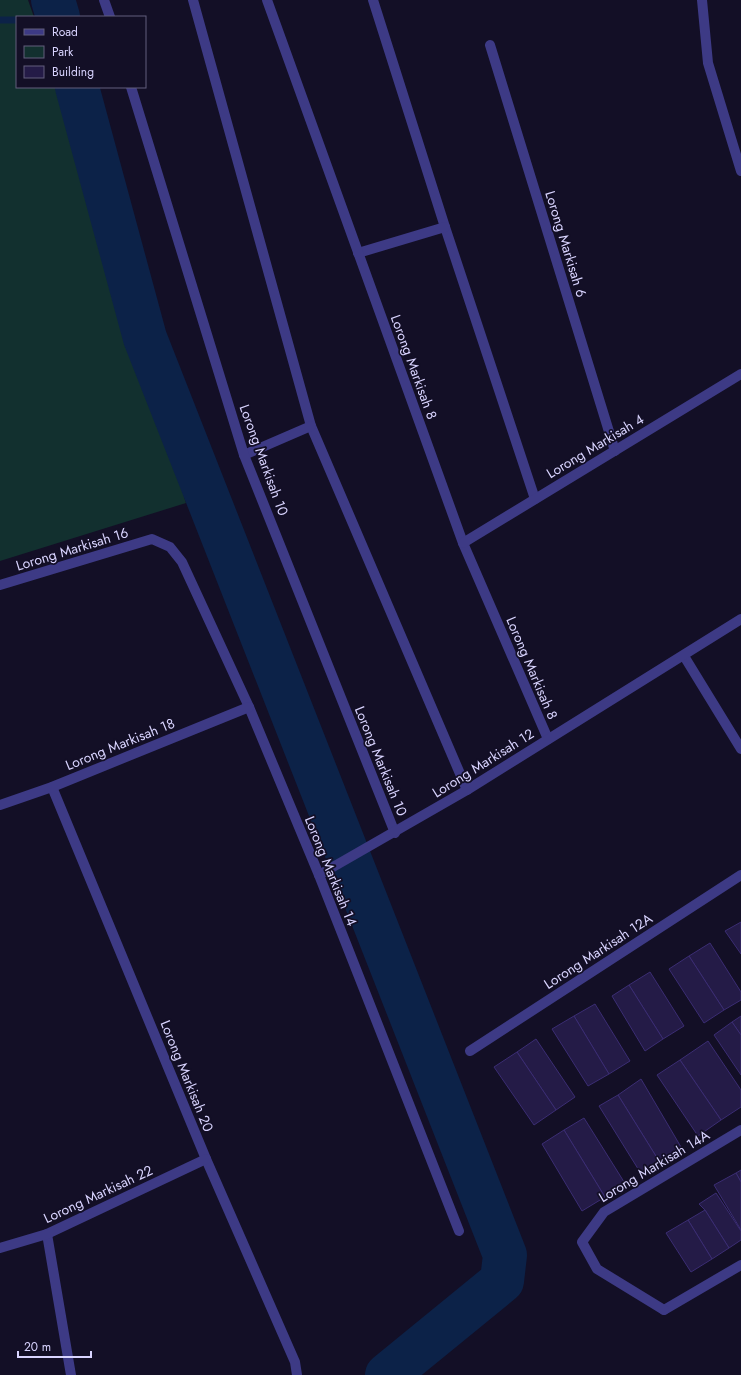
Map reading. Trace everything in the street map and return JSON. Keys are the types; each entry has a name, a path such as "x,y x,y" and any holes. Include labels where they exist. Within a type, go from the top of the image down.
{"street":[{"path":"104,0 110,16"},
{"path":"193,0 311,426 467,790"},
{"name":"Lorong Markisah 8","path":"267,0 463,543 548,739"},
{"path":"374,0 445,227 535,499"},
{"path":"697,0 709,0"},
{"path":"702,0 708,63 741,171"},
{"name":"Lorong Markisah 6","path":"490,45 615,451"},
{"name":"Lorong Markisah 10","path":"131,88 244,455 395,833"},
{"path":"358,253 445,227"},
{"name":"Lorong Markisah 4","path":"463,543 741,374"},
{"path":"244,455 311,426"},
{"name":"Lorong Markisah 16","path":"0,585 152,539"},
{"name":"Lorong Markisah 14","path":"152,539 170,547 182,562 249,707 319,875 459,1230"},
{"name":"Lorong Markisah 12","path":"319,875 395,833 467,790 741,620"},
{"path":"684,656 741,750"},
{"name":"Lorong Markisah 18","path":"0,805 52,787 249,707"},
{"name":"Lorong Markisah 20","path":"52,787 206,1160 296,1362 297,1375"},
{"name":"Lorong Markisah 12A","path":"470,1051 741,875"},
{"name":"Lorong Markisah 14A","path":"741,1130 604,1212 582,1242 598,1269 664,1310 741,1265"},
{"name":"Lorong Markisah 22","path":"0,1248 47,1234 206,1160"},
{"path":"47,1234 71,1375"}],"green space":[{"path":"0,0 28,0 34,16 16,16 16,88 55,88 186,503 0,561"}],"building":[{"path":"741,922 741,954 725,931"},
{"path":"710,943 741,992 741,1000 724,1010 689,956"},
{"path":"689,956 724,1010 704,1023 669,969"},
{"path":"650,972 684,1026 663,1039 629,985"},
{"path":"629,985 663,1039 645,1051 612,996"},
{"path":"595,1004 630,1061 609,1074 574,1016"},
{"path":"574,1016 609,1074 588,1086 552,1029"},
{"path":"741,1016 741,1035 732,1022"},
{"path":"732,1022 741,1035 741,1075 714,1035"},
{"path":"536,1039 575,1097 556,1110 517,1052"},
{"path":"708,1041 741,1090 741,1107 721,1120 680,1060"},
{"path":"517,1052 556,1110 534,1125 494,1067"},
{"path":"680,1060 721,1120 698,1136 657,1075"},
{"path":"641,1079 681,1147 659,1161 618,1095"},
{"path":"618,1095 659,1161 640,1172 599,1106"},
{"path":"584,1118 626,1185 605,1197 564,1130"},
{"path":"564,1130 605,1197 582,1211 542,1144"},
{"path":"741,1170 741,1182 736,1173"},
{"path":"736,1173 741,1182 741,1230 714,1185"},
{"path":"716,1193 741,1231 741,1240 729,1248 705,1210 699,1204"},
{"path":"705,1210 729,1248 712,1259 688,1220"},
{"path":"688,1220 712,1259 691,1272 666,1233"}],"waterway":[{"path":"53,0 58,16"},
{"path":"0,20 16,20"},
{"path":"77,88 145,338 505,1255 502,1281 387,1375"}]}
